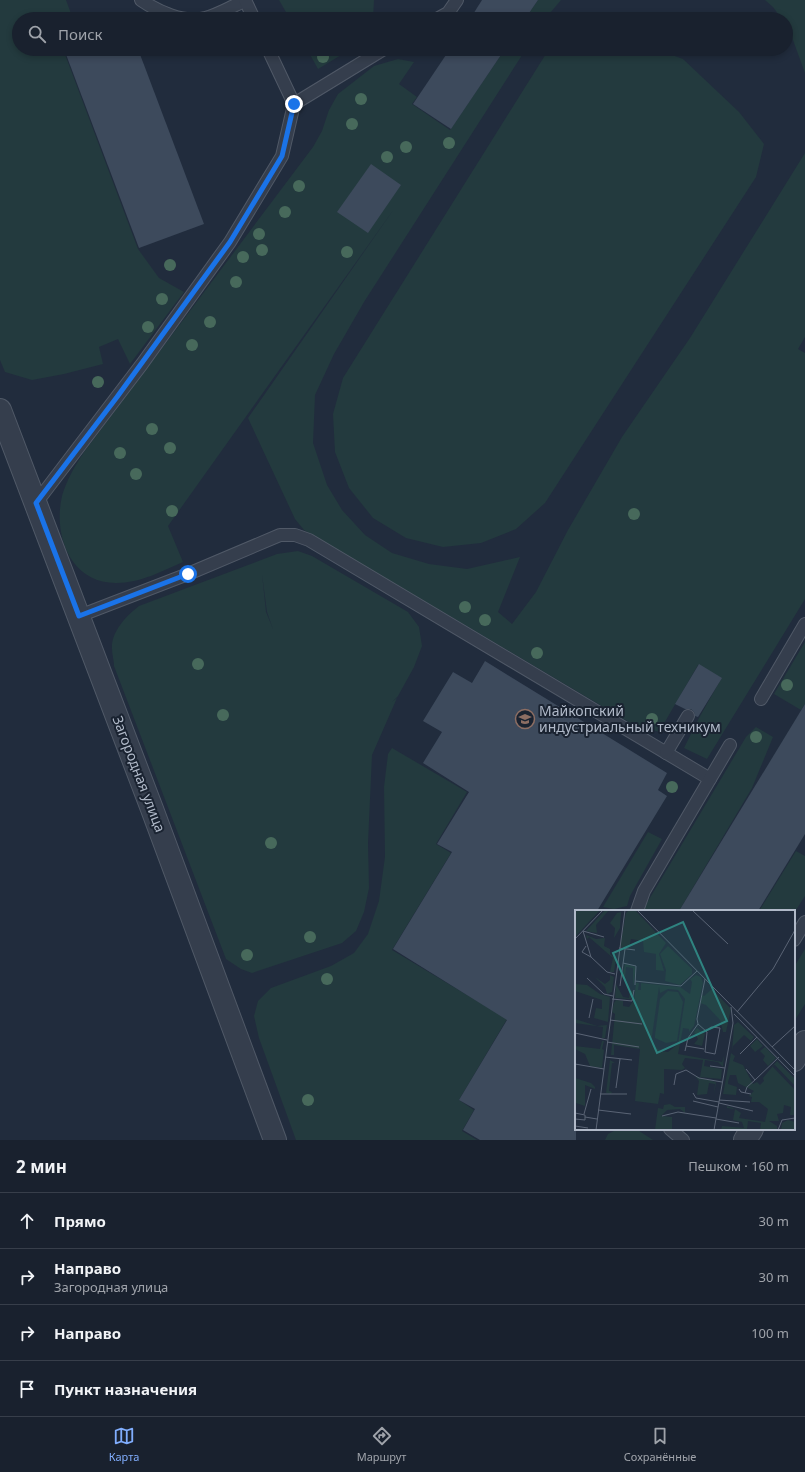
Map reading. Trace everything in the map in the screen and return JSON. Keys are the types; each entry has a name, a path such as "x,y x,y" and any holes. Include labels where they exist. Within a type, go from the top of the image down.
{"street":[{"name":"Загородная улица","path":"0,410 79,616 275,1140"},
{"path":"795,1058 805,1042"},
{"path":"745,1140 751,1130"}],"lane":[{"path":"141,0 154,9 162,12"},
{"path":"219,12 245,0 251,12"},
{"path":"449,12 457,0"},
{"path":"36,503 138,369 230,242 282,156 294,104 271,56"},
{"path":"294,104 373,56"},
{"path":"79,616 188,574 280,535 295,534 309,540 710,779"},
{"path":"761,698 805,624"},
{"path":"666,753 688,716"},
{"path":"637,910 644,891 730,745"},
{"path":"795,938 805,922"},
{"path":"671,1130 683,1140"}],"green space":[{"path":"0,0 66,0 70,12 12,12 12,56 66,56 138,249 159,278 184,292 130,364 118,339 99,347 103,364 32,380 5,372 0,360"},
{"path":"279,0 374,0 373,12 286,12"},
{"path":"538,0 561,0 551,12 530,12"},
{"path":"765,0 805,0 805,73 793,40 793,12 777,12"},
{"path":"311,56 339,56 318,69"},
{"path":"500,56 522,56 364,302 334,354 315,395 313,443 327,485 342,510 365,535 392,553 429,564 467,569 520,557 498,612 512,624 536,592 568,530 622,437 690,338 805,153 805,337 798,349 805,353 805,599 707,759 684,748 721,679 698,665 659,732 629,722 304,530 295,519 248,418 394,209 168,526 183,562 143,579 116,583 100,581 87,575 76,566 68,554 63,541 60,526 60,511 64,490 77,462 313,147 322,131 329,110 338,94 374,66 398,59 414,62 399,84 417,97 412,104 450,130"},
{"path":"545,56 675,56 683,59 739,112 764,144 756,177 545,503 516,529 481,543 443,547 406,538 373,518 349,488 335,452 333,414 343,378"},
{"path":"298,551 312,556 408,612 419,627 422,646 414,667 398,696 392,702 397,698 372,755 368,843 369,888 364,912 356,931 342,943 252,973 241,969 226,959 114,666 112,643 120,625 139,606 277,554","holes":["262,574 267,612 273,629 266,612"]},
{"path":"805,642 805,704 801,710 774,694"},
{"path":"756,727 773,737 752,788 680,910 644,910 645,906 746,737"},
{"path":"392,748 467,792 436,844 451,853 392,950 507,1019 459,1100 474,1110 462,1131 477,1140 296,1140 259,1038 254,1016 258,1001 271,988 331,966 354,953 368,934 379,901 385,857 384,787 388,754"},
{"path":"648,832 662,839 630,896 627,906 614,909 603,907"},
{"path":"796,851 805,856 805,896 795,911 795,910 760,910"},
{"path":"805,949 805,1004 795,1020 795,965"},
{"path":"616,1130 638,1130 653,1140 605,1140 608,1134"}],"building":[{"path":"482,0 538,0 530,12 474,12"},
{"path":"67,56 141,56 204,224 139,248"},
{"path":"445,56 500,56 451,129 413,104"},
{"path":"371,164 401,185 368,233 337,212"},
{"path":"485,661 667,773 658,790 667,796 598,910 575,910 576,1140 480,1140 463,1130 475,1109 459,1100 507,1020 393,949 452,852 437,844 469,792 423,763 442,732 423,721 453,672 472,683"},
{"path":"699,664 722,678 698,717 695,716 691,709 685,709 675,704"},
{"path":"805,704 805,834 759,910 680,910"}],"place":[{"name":"Майкопский индустриальный техникум","path":"525,719"}],"route":[{"path":"188,574 79,616 36,503 142,364 230,242 282,156 294,104"}]}
